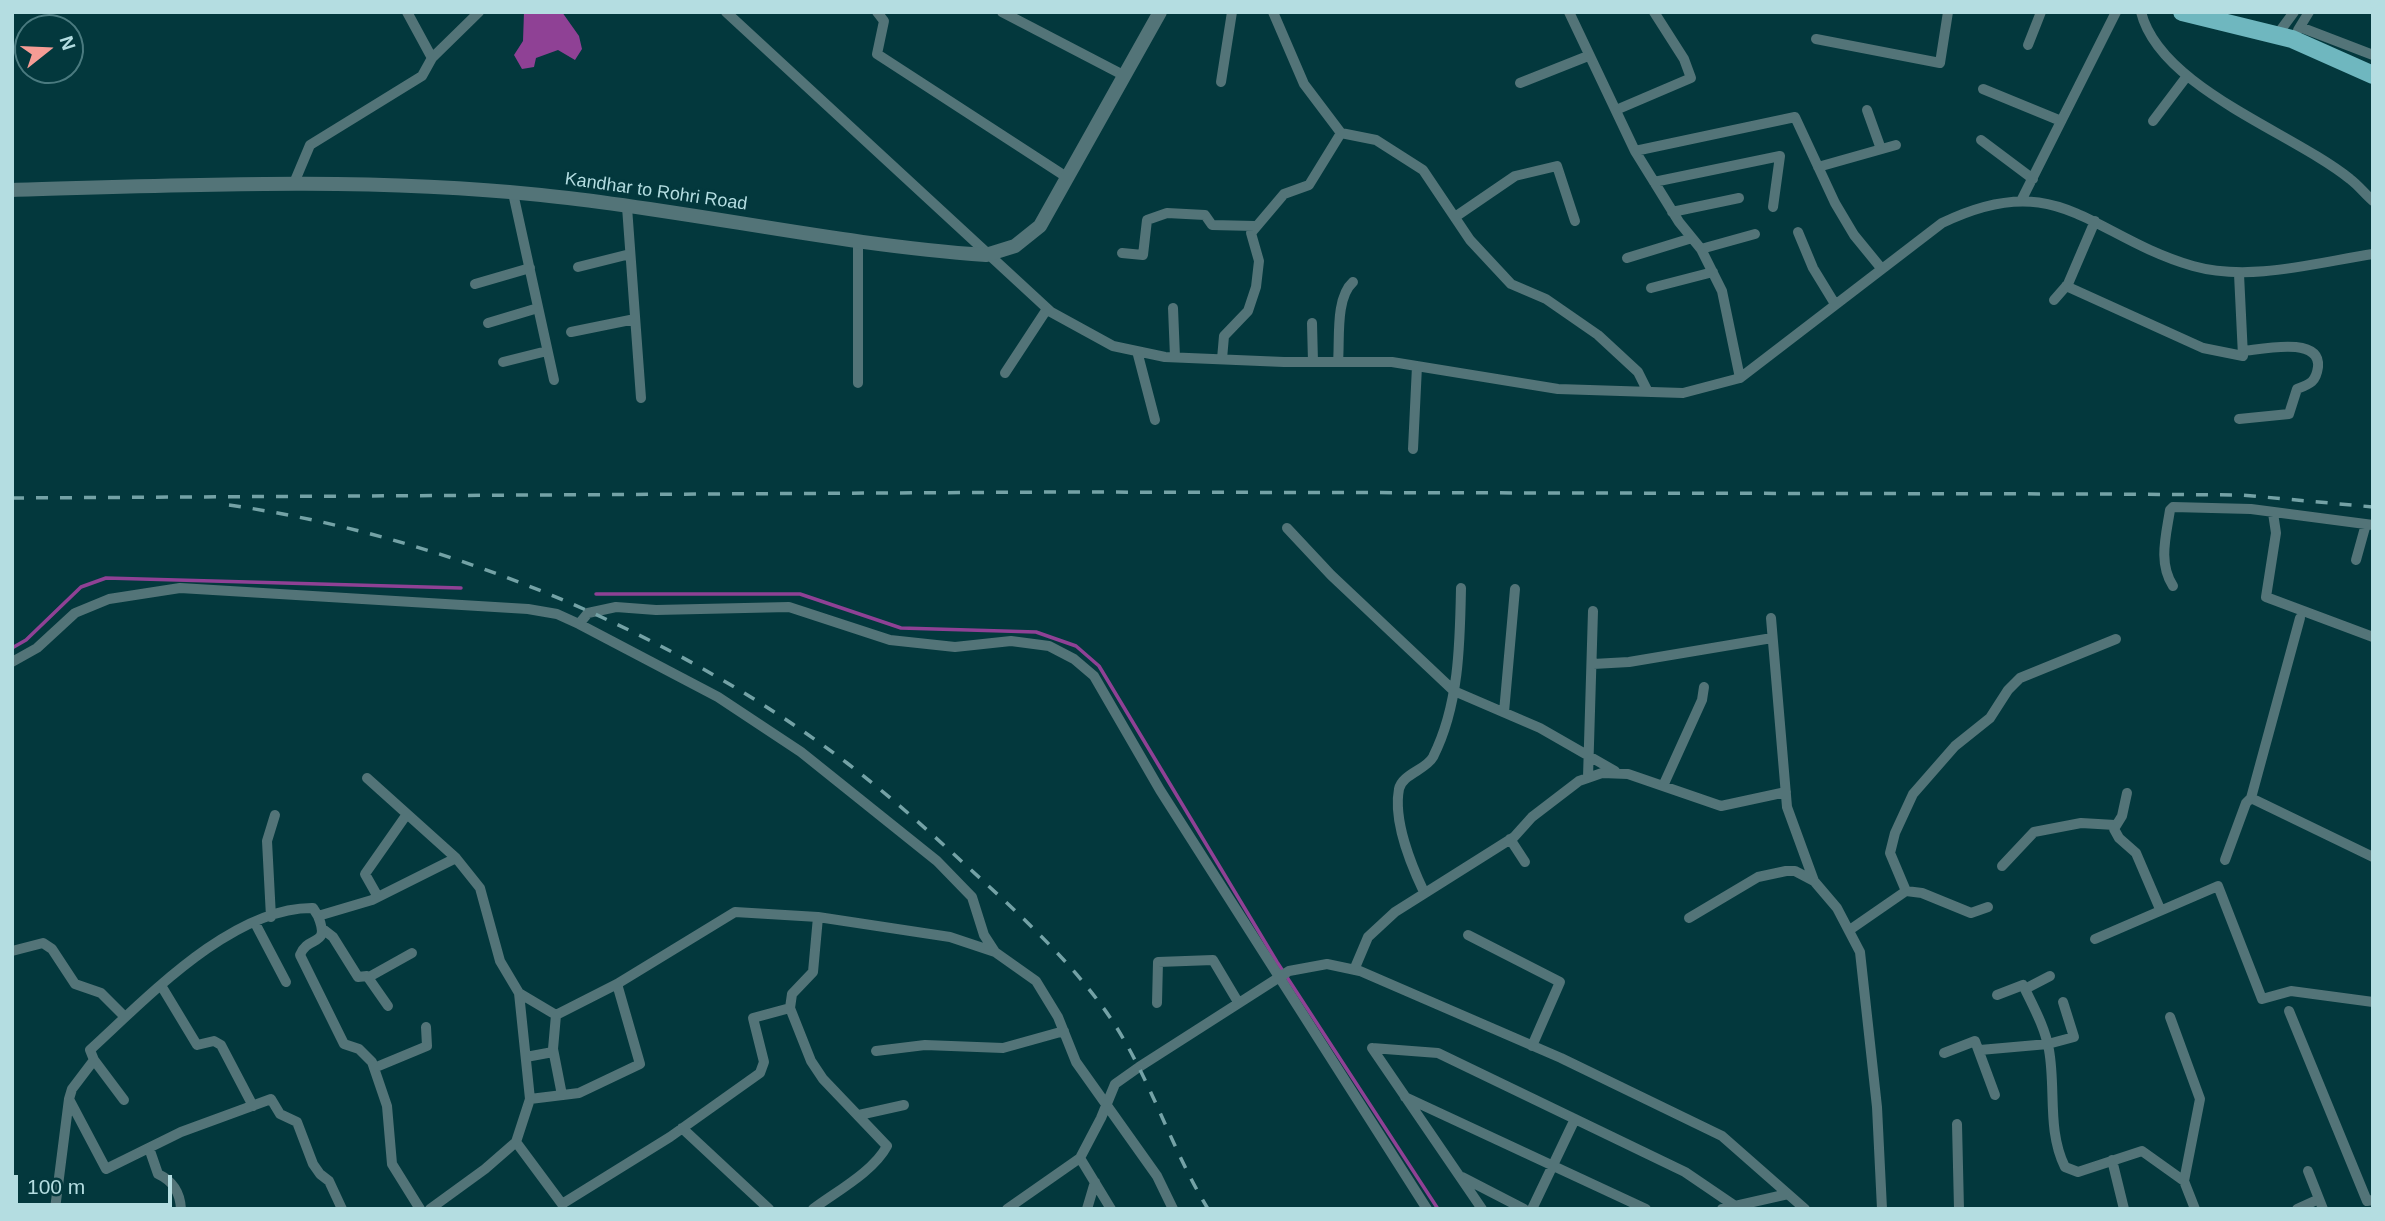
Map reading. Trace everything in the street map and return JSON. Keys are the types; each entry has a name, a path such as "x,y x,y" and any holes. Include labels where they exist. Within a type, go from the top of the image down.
{"main road":[{"path":"2182,12 2290,34 2373,75"}],"street":[{"path":"407,12 432,58"},
{"path":"294,183 310,145 422,76 432,58 479,12"},
{"path":"726,12 1047,309 1113,346 1175,357 1392,362 1558,389 1683,393 1740,378 1942,223 1963,213 2002,202 2039,200 2079,212 2128,239 2192,265 2239,274 2373,254"},
{"path":"877,12 884,21 877,54 1068,178"},
{"path":"1002,12 1125,76"},
{"name":"Kandhar to Rohri Road","path":"12,190 294,183 424,186 513,193 986,255 1015,246 1040,226 1160,12"},
{"path":"1221,82 1232,12"},
{"path":"1273,12 1304,83 1341,133 1376,140 1423,170 1470,240 1511,284 1546,299 1598,335 1638,372 1647,392"},
{"path":"1569,12 1635,151 1672,212 1701,249 1722,291 1740,378"},
{"path":"1616,110 1691,78 1684,59 1654,12"},
{"path":"1816,39 1940,63 1948,12"},
{"path":"2028,45 2041,12"},
{"path":"2021,201 2116,12"},
{"path":"2141,12 2153,44 2187,76 2349,178 2373,201"},
{"path":"2290,34 2294,12"},
{"path":"2290,34 2309,12"},
{"path":"2290,34 2373,55"},
{"path":"1520,83 1588,56"},
{"path":"2152,121 2187,76"},
{"path":"1983,89 2061,121"},
{"path":"1867,110 1881,149"},
{"path":"1635,151 1795,117 1854,235 1881,268"},
{"path":"1222,359 1224,336 1248,310 1256,287 1259,261 1251,233 1275,208 1283,194 1309,185 1341,133"},
{"path":"1981,141 2033,178"},
{"path":"1818,167 1896,145"},
{"path":"1654,182 1780,156 1773,207"},
{"path":"1455,217 1515,176 1557,166 1575,220"},
{"path":"513,193 554,380"},
{"path":"1672,212 1739,198"},
{"path":"627,207 641,398"},
{"path":"1122,253 1143,255 1147,220 1167,213 1205,215 1212,225 1255,226"},
{"path":"2054,300 2066,286 2095,221"},
{"path":"1798,232 1813,268 1835,304"},
{"path":"1701,249 1755,234"},
{"path":"1627,258 1692,238"},
{"path":"858,240 858,383"},
{"path":"578,267 630,254"},
{"path":"475,284 530,268"},
{"path":"1651,288 1713,272"},
{"path":"2066,286 2203,348 2243,356 2239,274"},
{"path":"1338,362 1342,309 1348,287 1353,282"},
{"path":"488,323 538,308"},
{"path":"1173,308 1175,357"},
{"path":"1005,373 1047,309"},
{"path":"571,332 635,319"},
{"path":"1312,323 1312,362"},
{"path":"2239,419 2289,414 2297,389 2308,386 2316,376 2318,362 2315,352 2305,346 2243,351"},
{"path":"503,362 547,351"},
{"path":"1137,351 1155,420"},
{"path":"1413,449 1418,366"},
{"path":"2173,586 2166,576 2164,557 2170,510 2173,507 2251,509 2369,524 2356,561"},
{"path":"2273,513 2276,533 2266,597 2373,637"},
{"path":"1287,528 1331,575 1454,691 1589,753 1615,771 1721,806 1786,792"},
{"path":"12,663 37,648 75,613 110,599 180,588 528,609 557,614 718,697 801,752 937,861 972,897 984,935 995,952"},
{"path":"1424,892 1408,852 1402,827 1399,788 1402,782 1430,762 1438,747 1454,691 1461,588"},
{"path":"1504,712 1515,589"},
{"path":"579,624 588,613 616,607 656,610 789,607 890,640 955,647 1011,641 1049,646 1074,659 1094,676 1160,790 1283,974 1427,1209"},
{"path":"1588,776 1593,611"},
{"path":"1771,618 1787,807 1814,881"},
{"path":"2225,860 2246,803 2250,799 2300,618"},
{"path":"1593,664 1629,662 1772,638"},
{"path":"1906,891 1890,853 1895,833 1913,794 1955,746 1990,718 2008,690 2020,678 2116,639"},
{"path":"1663,786 1702,700 1704,687"},
{"path":"1354,970 1365,942 1381,923 1424,892 1510,839 1532,817 1588,776 1615,771"},
{"path":"367,778 456,858 480,888 500,961 519,993 530,1100 516,1142 485,1169 430,1209"},
{"path":"2127,793 2122,816 2114,829 2119,838 2136,853 2160,909"},
{"path":"2250,799 2373,857"},
{"path":"378,897 365,874 407,814"},
{"path":"271,917 267,841 275,815"},
{"path":"2002,866 2034,832 2081,823 2115,825"},
{"path":"1510,839 1525,862"},
{"path":"318,916 378,897 456,858"},
{"path":"1689,918 1758,877 1795,871 1824,889 1851,929 1860,952 1877,1107 1882,1209"},
{"path":"2095,939 2218,886 2262,999 2291,991 2373,1002"},
{"path":"1851,929 1906,891 1922,893 1971,913 1988,907"},
{"path":"124,1100 94,1060 90,1050 186,963 218,942 255,923 313,908 324,930 333,937 358,977 369,977 412,953"},
{"path":"556,1015 617,984 735,912 818,916 950,937 995,952 1036,981 1064,1031 1076,1062 1157,1176 1172,1209"},
{"path":"813,1209 882,1156 887,1146 823,1079 811,1061 790,1008 792,994 813,972 818,916"},
{"path":"255,923 286,982"},
{"path":"324,930 322,936 302,949 300,955 344,1044 368,1055 387,1107 392,1164 420,1209"},
{"path":"1468,935 1560,982 1532,1046"},
{"path":"12,951 43,943 52,949 75,984 101,993 125,1017"},
{"path":"1157,1003 1158,962 1213,960 1238,1002"},
{"path":"1007,1209 1080,1158 1115,1084 1283,974 1326,964 1354,970 1532,1046 1722,1136 1805,1209"},
{"path":"2025,989 2050,976"},
{"path":"369,977 388,1006"},
{"path":"530,1100 579,1093 640,1064 617,984"},
{"path":"1997,995 2023,985 2048,1044 2053,1078 2050,1101 2063,1163 2069,1170 2078,1172 2143,1151 2184,1181"},
{"path":"162,987 197,1045 214,1041 221,1045 253,1106"},
{"path":"519,993 556,1015"},
{"path":"1980,1050 2048,1044 2074,1037 2063,1003"},
{"path":"516,1142 562,1204 682,1128 760,1073 764,1062 753,1018 790,1008"},
{"path":"2289,1011 2367,1201 2373,1200"},
{"path":"556,1015 553,1052 562,1095"},
{"path":"2170,1017 2200,1098 2184,1181 2195,1209"},
{"path":"374,1068 427,1046 426,1027"},
{"path":"876,1051 925,1045 1003,1048 1064,1031"},
{"path":"1944,1053 1975,1041 1995,1095"},
{"path":"1482,1209 1372,1048 1438,1053 1685,1172 1735,1206"},
{"path":"526,1056 553,1052"},
{"path":"55,1209 69,1099 72,1089 94,1060"},
{"path":"1405,1097 1646,1209"},
{"path":"69,1099 106,1169 149,1148 271,1099 280,1114 297,1122 313,1164 329,1181 342,1209"},
{"path":"859,1115 904,1105"},
{"path":"1532,1209 1555,1166 1575,1119"},
{"path":"1957,1124 1959,1209"},
{"path":"682,1128 769,1209"},
{"path":"149,1148 158,1174 169,1179 178,1193 181,1209"},
{"path":"1080,1158 1111,1209"},
{"path":"2112,1160 2124,1209"},
{"path":"2297,1209 2321,1204 2308,1171"},
{"path":"1459,1176 1524,1209"},
{"path":"1087,1209 1095,1182"},
{"path":"1722,1209 1788,1194"}],"shaded area":[{"path":"524,12 562,12 579,36 582,49 575,60 558,50 536,58 534,67 522,69 514,55 523,41"}],"waterway":[{"path":"12,648 26,640 81,587 106,578 461,588"},
{"path":"596,594 800,594 901,628 1036,632 1076,646 1099,666 1277,962 1438,1209"}],"railway":[{"path":"12,498 1058,492 2095,494 2242,495 2373,507"},
{"path":"229,505 310,520 392,540 474,565 554,596 707,671 779,715 847,763 904,809 995,892 1050,945 1083,982 1116,1026 1131,1052 1180,1157 1208,1209"}]}
